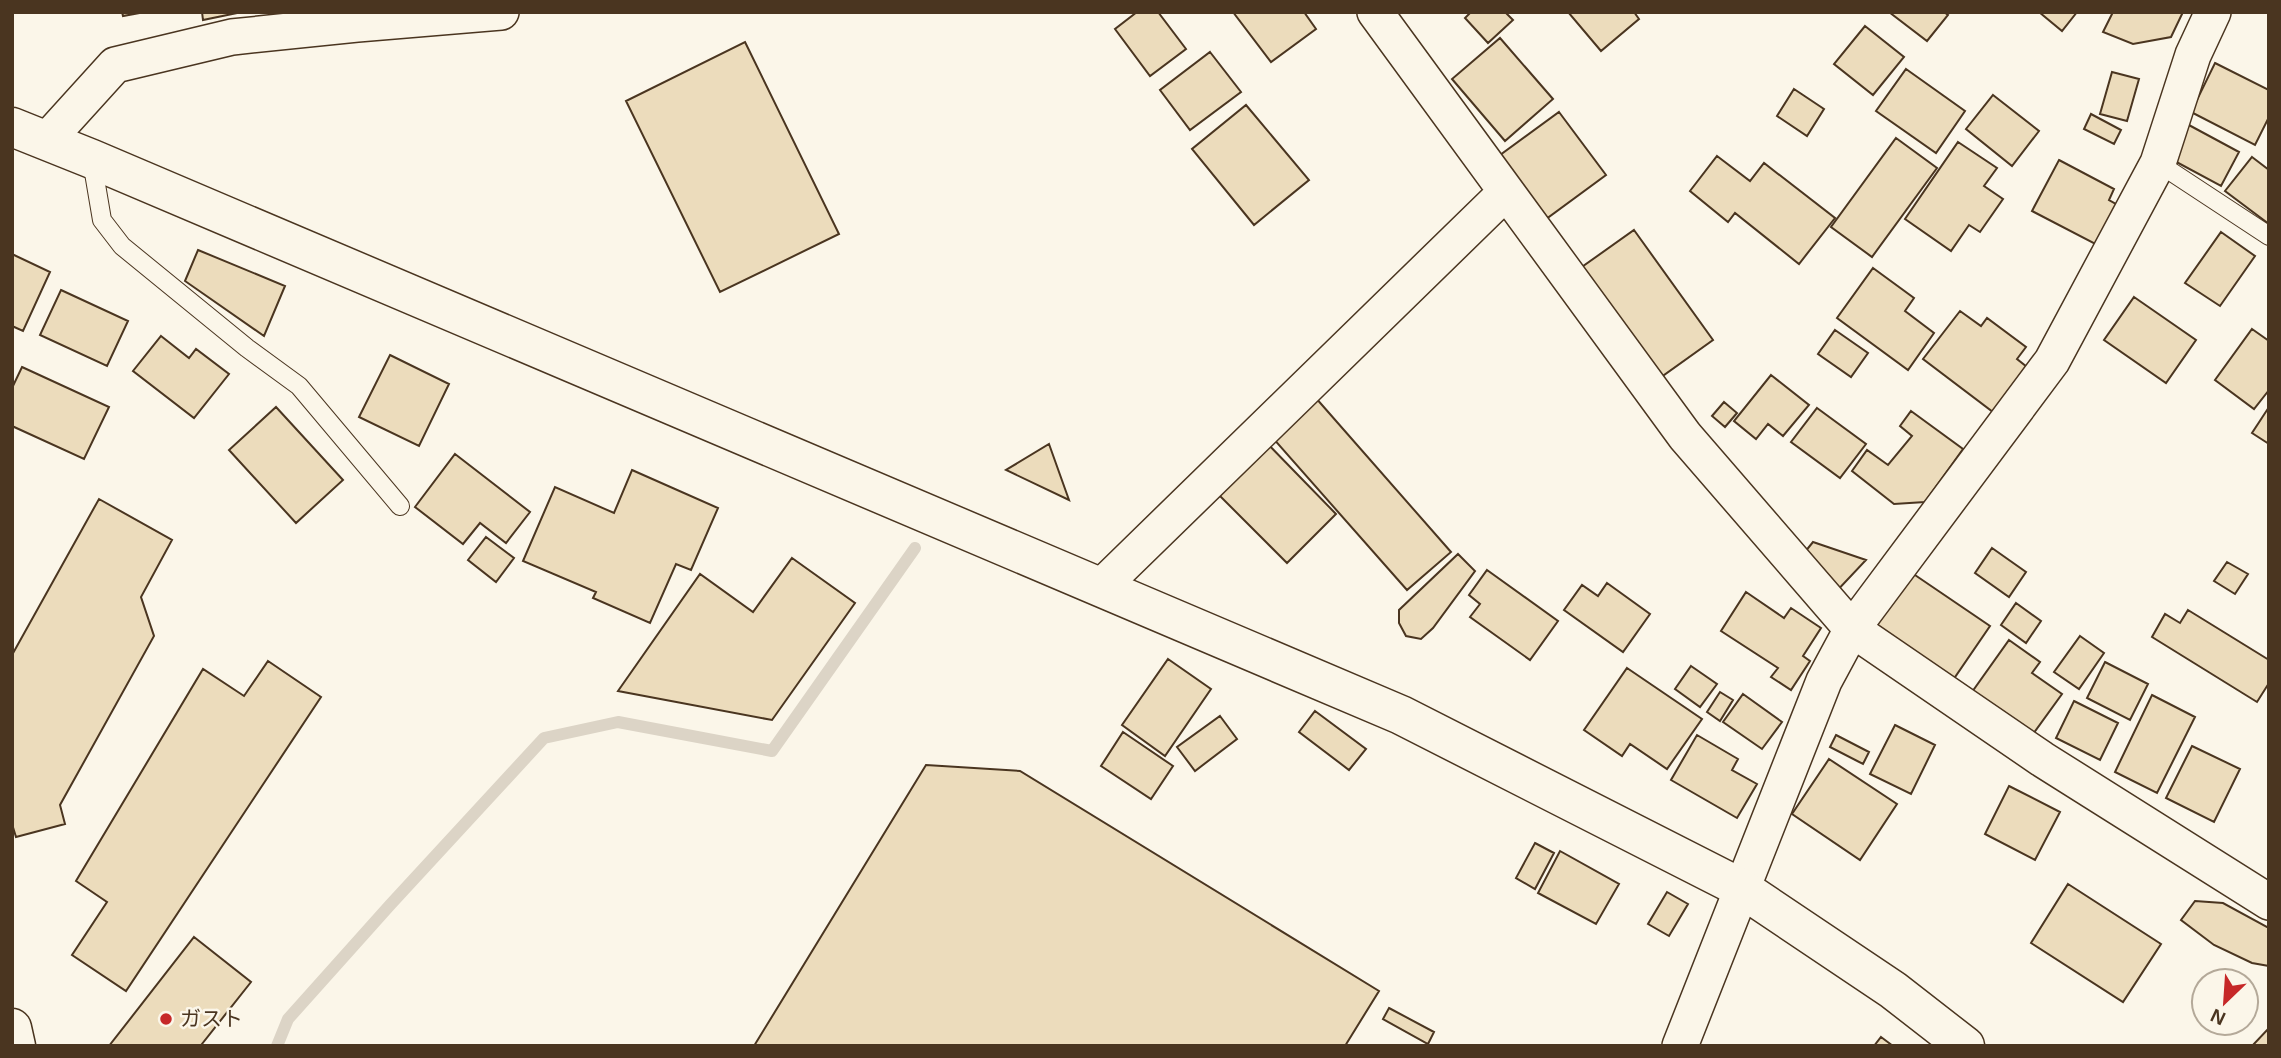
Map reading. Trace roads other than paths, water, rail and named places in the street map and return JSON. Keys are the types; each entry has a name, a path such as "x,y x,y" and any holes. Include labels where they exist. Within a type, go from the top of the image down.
{"main road":[{"path":"12,127 1401,715 1741,888 1893,990 1965,1046"},
{"path":"12,1028 16,1046"}],"street":[{"path":"47,140 115,65 232,37 501,12"},
{"path":"1375,12 1685,436 1852,629 2042,759 2269,902"},
{"path":"1680,1046 1824,681 1852,629 2052,360 2158,163 2193,55 2213,12"},
{"path":"1100,588 1506,192"}],"lane":[{"path":"92,159 102,220 122,246 247,348 299,386 400,506"},
{"path":"2158,163 2269,236"}],"waterway":[{"path":"277,1046 288,1019 544,738 618,722 772,751 915,548"}],"place":[{"name":"ガスト","path":"166,1019"}]}
